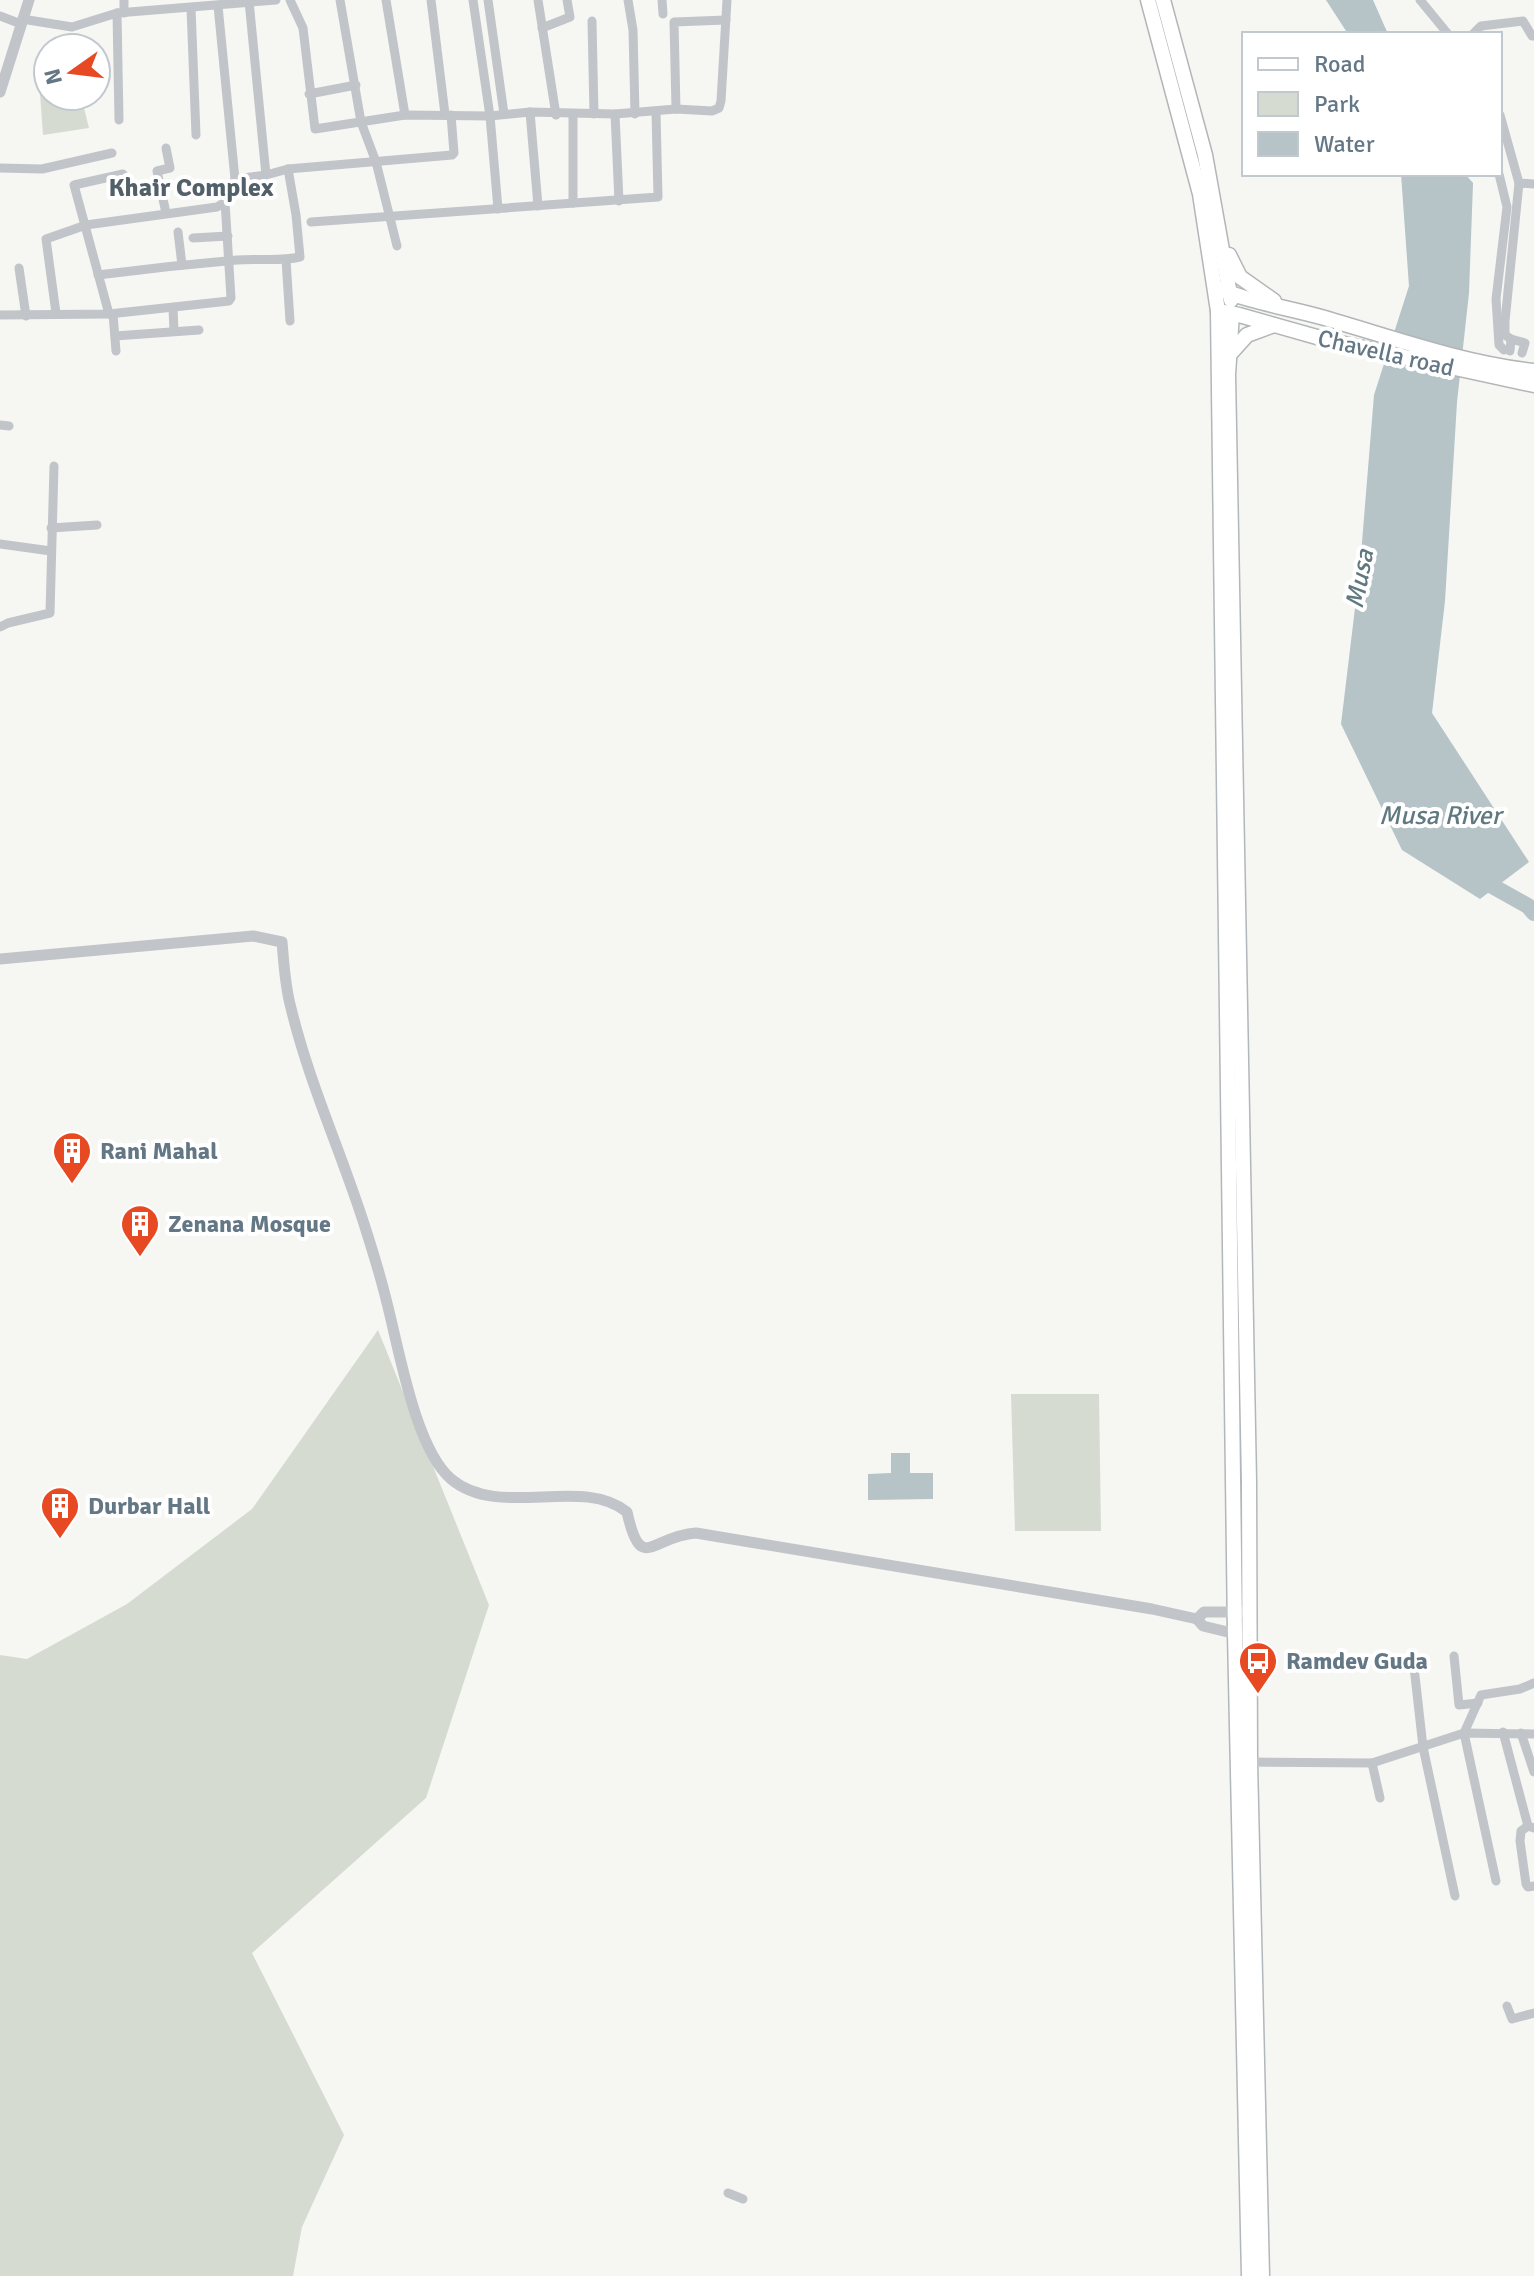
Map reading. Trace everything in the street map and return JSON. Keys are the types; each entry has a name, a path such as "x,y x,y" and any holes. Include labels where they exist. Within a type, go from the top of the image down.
{"main road":[{"path":"1148,0 1200,194 1215,287 1230,313 1249,2276"},
{"path":"1163,0 1205,155 1236,296 1230,313 1229,355 1243,1612"},
{"path":"1211,193 1222,236 1240,277 1279,305"},
{"name":"Chavella road","path":"1215,287 1236,296 1279,305 1527,377"},
{"name":"Chavella road","path":"1230,313 1331,341 1527,377"},
{"path":"1229,355 1247,335 1274,325"},
{"path":"1243,1762 1262,2276"}],"street":[{"path":"0,92 29,0"},
{"path":"119,120 121,13 124,0"},
{"path":"0,16 72,27 121,13 273,0"},
{"path":"290,0 303,28 315,129 405,115 490,116 530,112 556,115 635,114 676,109 712,111 719,108 727,0"},
{"path":"340,0 361,122 376,162 397,246"},
{"path":"386,0 405,115"},
{"path":"235,179 288,169 452,155 431,0"},
{"path":"473,0 490,116 498,209"},
{"path":"488,0 504,114"},
{"path":"538,0 556,115"},
{"path":"542,28 570,17 567,0"},
{"path":"628,0 633,30 635,114"},
{"path":"662,0 663,14"},
{"path":"1420,0 1446,32"},
{"path":"249,1 266,175"},
{"path":"0,315 111,314 229,301 232,297 225,202 235,179 218,6"},
{"path":"191,8 196,135"},
{"path":"676,109 674,22 726,20"},
{"path":"592,21 594,114"},
{"path":"1475,32 1481,26 1523,21 1534,36"},
{"path":"309,94 356,85"},
{"path":"530,112 538,206"},
{"path":"311,222 658,197 656,112"},
{"path":"615,114 619,201"},
{"path":"573,115 573,203"},
{"path":"1502,122 1519,183 1505,335 1528,348"},
{"path":"166,148 170,168 157,171 166,213"},
{"path":"0,168 42,169 112,153"},
{"path":"98,275 182,265 300,257 288,169"},
{"path":"116,351 111,314 74,185 123,174"},
{"path":"1499,176 1507,207 1496,299 1499,345 1507,350 1511,339"},
{"path":"1519,183 1534,184"},
{"path":"56,313 46,239 86,225 217,207 225,202"},
{"path":"178,232 182,265"},
{"path":"193,238 228,236"},
{"path":"286,260 290,321"},
{"path":"19,268 26,316"},
{"path":"173,308 174,331"},
{"path":"115,336 199,330"},
{"path":"0,627 50,613 54,466"},
{"path":"51,528 97,525"},
{"path":"0,544 51,551"},
{"path":"0,959 253,936 282,942 290,1007 365,1228 419,1422 445,1473 466,1488 500,1497 582,1497 615,1505 627,1512 633,1540 646,1549 680,1534 696,1533 1197,1619 1203,1626 1242,1636"},
{"path":"1197,1619 1204,1612 1243,1612"},
{"path":"1454,1656 1459,1705 1478,1703"},
{"path":"1414,1667 1423,1747 1455,1896"},
{"path":"1496,1881 1464,1733 1481,1695 1520,1689 1534,1683"},
{"path":"1503,1732 1531,1827 1521,1831 1520,1841 1526,1884 1528,1887 1534,1886"},
{"path":"1243,1762 1372,1763 1464,1733 1534,1734"},
{"path":"1512,1767 1532,1768 1521,1733"},
{"path":"1372,1763 1380,1798"},
{"path":"1507,2006 1512,2019 1534,2013"},
{"path":"728,2193 743,2199"}],"green space":[{"path":"41,112 85,112 89,128 43,135"},
{"path":"378,1330 489,1605 426,1798 252,1953 344,2135 302,2227 293,2276 0,2276 0,1655 27,1659 127,1604 252,1509"},
{"path":"1011,1394 1099,1394 1101,1531 1015,1531"}],"water":[{"path":"1326,0 1373,0 1387,32 1347,32"},
{"name":"Musa River","path":"1401,176 1467,176 1473,183 1469,293 1457,402 1445,601 1432,713 1529,862 1480,899 1402,850 1341,724 1360,567 1374,395 1409,286"},
{"path":"891,1453 910,1453 910,1473 933,1473 933,1499 868,1500 868,1474 891,1473"}],"waterway":[{"name":"Musa","path":"1478,878 1528,906 1534,913"}],"place":[{"name":"Rani Mahal","path":"72,1185"},
{"name":"Zenana Mosque","path":"140,1258"},
{"name":"Durbar Hall","path":"60,1540"},
{"name":"Ramdev Guda","path":"1258,1695"}],"district":[{"name":"Khair Complex","path":"191,188"}]}
